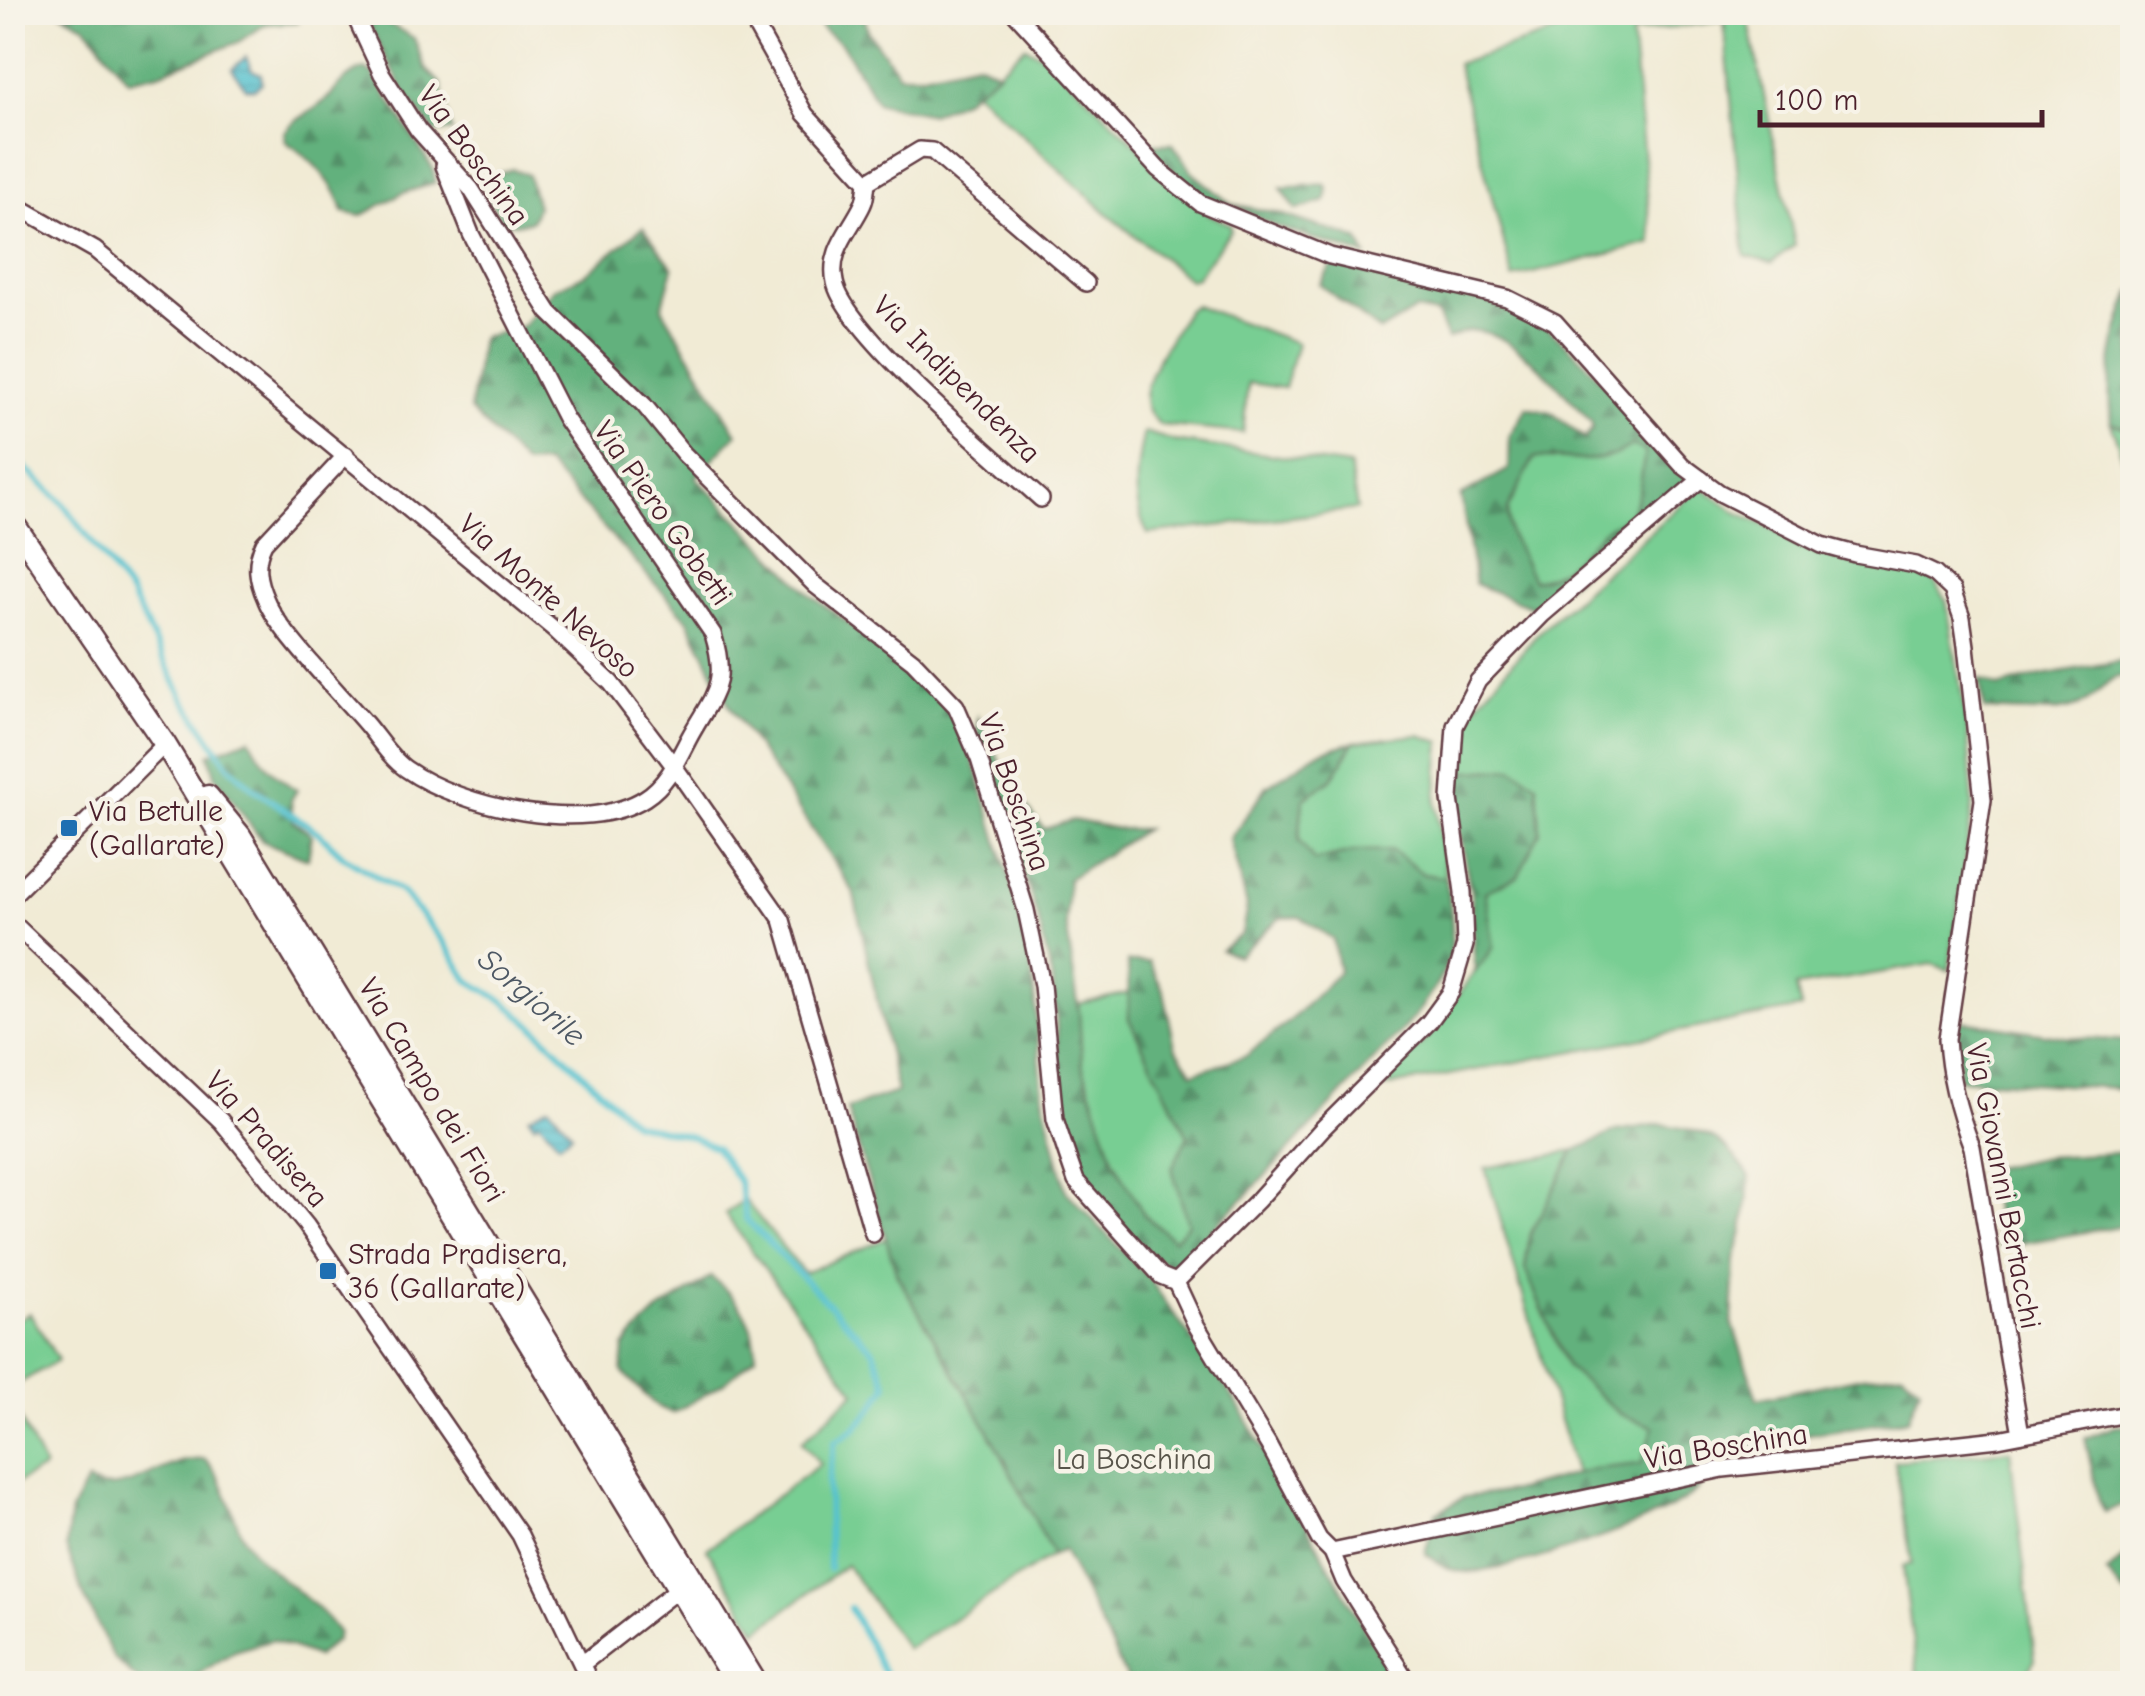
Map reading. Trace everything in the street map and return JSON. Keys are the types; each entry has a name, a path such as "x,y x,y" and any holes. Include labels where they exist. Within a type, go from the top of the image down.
{"street":[{"name":"Via Boschina","path":"353,12 382,74 418,130 471,189 550,312 815,586 912,661 956,706 978,759 1026,910 1042,985 1055,1118 1076,1181 1160,1276 1176,1282 1196,1325 1268,1444 1319,1539 1332,1552 1344,1581 1409,1684"},
{"path":"748,12 805,114 867,182 920,150 932,151 1086,283"},
{"name":"Via Giovanni Bertacchi","path":"1014,12 1147,158 1200,204 1330,256 1507,298 1555,322 1682,464 1720,493 1822,545 1916,565 1952,590 1962,618 1984,800 1948,1039 1948,1063 1956,1108 1972,1147 2021,1434"},
{"name":"Via Piero Gobetti","path":"346,455 264,542 257,574 274,616 403,768 437,786 509,810 576,815 629,807 662,785 718,688 722,662 713,634 565,418 471,234 439,154"},
{"name":"Via Indipendenza","path":"867,182 864,203 842,234 835,260 834,282 846,308 877,346 1041,500"},
{"name":"Via Monte Nevoso","path":"12,203 95,250 346,455 611,682 782,920 874,1234"},
{"path":"1176,1282 1258,1202 1322,1129 1429,1022 1452,992 1465,945 1463,892 1450,799 1455,726 1478,681 1542,615 1701,479"},
{"name":"Via Campo dei Fiori","path":"12,522 165,744 240,835 687,1583 757,1684"},
{"path":"12,896 165,744"},
{"name":"Via Pradisera","path":"12,922 221,1121 306,1225 520,1534 591,1684"},
{"name":"Via Boschina","path":"1332,1552 1723,1470 1998,1439 2132,1413"},
{"path":"582,1664 687,1583"},
{"name":"Via Campo dei Fiori","path":"687,1583 736,1684"}],"green space":[{"path":"61,13 298,13 298,22 266,24 239,42 159,73 128,80 86,26"},
{"path":"812,13 863,13 869,33 899,74 923,74 977,62 999,72 963,100 931,114 877,103 842,44 823,30"},
{"path":"1614,13 1747,13 1795,245 1772,263 1745,256 1724,21 1632,33 1652,243 1513,278 1457,64"},
{"path":"386,22 414,38 426,69 441,84 452,131 434,132 406,95 368,23"},
{"path":"1025,47 1047,57 1206,213 1230,224 1231,230 1196,278 1190,280 1110,216 975,91"},
{"path":"365,69 373,74 433,169 435,183 403,193 361,216 343,212 329,182 286,142 284,133 345,80"},
{"path":"1147,144 1173,144 1194,174 1231,204 1219,205 1185,183"},
{"path":"513,169 528,175 537,207 531,221 516,224 503,222 484,191 487,177"},
{"path":"1324,184 1328,188 1326,201 1296,210 1281,188"},
{"path":"1231,204 1277,213 1358,239 1366,256 1277,227"},
{"name":"La Boschina","path":"643,227 673,268 662,308 737,434 696,477 811,595 918,676 950,710 973,758 1026,934 1043,1096 1066,1191 1150,1280 1241,1409 1395,1683 1129,1683 1063,1550 1053,1555 995,1442 897,1275 847,1109 897,1092 853,891 729,705 688,620 546,464 525,465 470,410 481,338 523,326 553,289 586,274"},
{"path":"1331,266 1351,266 1393,283 1476,296 1526,314 1580,357 1690,477 1687,486 1537,609 1475,584 1461,496 1509,469 1510,435 1527,407 1551,412 1585,439 1592,423 1553,380 1502,339 1469,331 1447,339 1437,314 1415,310 1380,331 1320,285","holes":["1633,445 1645,452 1639,492 1629,514 1603,531 1564,569 1533,580 1510,534 1507,510 1534,458 1597,459"]},
{"path":"2132,290 2132,430 2111,423 2109,387 2115,340"},
{"path":"1195,305 1297,343 1284,388 1248,383 1243,433 1160,425 1147,408 1145,395 1153,370 1188,309"},
{"path":"2111,423 2132,430 2132,486"},
{"path":"1144,432 1174,441 1350,466 1357,509 1148,534 1139,510 1137,484"},
{"path":"1633,444 1646,453 1639,492 1629,514 1603,531 1564,568 1533,580 1510,534 1507,510 1534,458 1597,459"},
{"path":"1701,486 1736,512 1813,547 1850,561 1908,568 1933,580 1946,599 1967,726 1973,804 1949,970 1932,964 1796,987 1801,1008 1370,1090 1424,1042 1493,947 1485,892 1518,876 1512,768 1458,772 1463,734 1473,708 1542,629"},
{"path":"2132,659 2132,675 2108,682 2080,705 2045,712 1985,710 1979,679 1999,687"},
{"path":"978,717 1016,793 1044,829 1073,820 1118,829 1145,829 1068,879 1066,922 1079,1011 1082,1065 1113,1159 1144,1215 1174,1240 1188,1224 1172,1168 1188,1136 1129,1019 1128,962 1149,962 1164,992 1175,1047 1193,1073 1246,1056 1291,1020 1339,972 1333,939 1300,917 1280,918 1238,956 1221,950 1242,934 1247,906 1230,839 1267,786 1320,752 1354,742 1333,778 1303,799 1299,840 1314,861 1357,851 1391,850 1423,874 1446,878 1452,921 1450,952 1428,998 1248,1194 1173,1267 1160,1261 1131,1235 1092,1183 1076,1153 1064,1112 1053,987 1045,948 1012,832 983,760"},
{"path":"1419,735 1441,742 1436,803 1446,878 1423,874 1405,860 1357,851 1314,861 1299,840 1303,799 1333,778 1354,742"},
{"path":"250,738 269,768 297,790 291,800 293,821 312,835 308,859 262,841 215,775 209,754"},
{"path":"1513,768 1537,784 1540,832 1518,876 1485,892 1494,947 1475,972 1471,892 1457,818 1458,772"},
{"path":"1129,993 1129,1019 1188,1136 1172,1168 1188,1224 1174,1240 1144,1215 1113,1159 1082,1065 1078,1004"},
{"path":"1957,1020 2065,1037 2132,1041 2132,1089 1959,1079"},
{"path":"1661,1124 1713,1138 1731,1152 1750,1177 1735,1260 1732,1322 1757,1399 1903,1372 1920,1387 1908,1419 1721,1452 1696,1491 1621,1530 1549,1555 1487,1570 1466,1572 1444,1566 1425,1553 1436,1513 1464,1497 1513,1491 1593,1469 1641,1464 1654,1427 1620,1414 1567,1367 1525,1269 1530,1235 1574,1151 1616,1131"},
{"path":"1574,1151 1530,1235 1525,1269 1567,1367 1620,1414 1655,1427 1641,1465 1576,1474 1485,1168"},
{"path":"2132,1152 2132,1224 1999,1247 1988,1169 2045,1157"},
{"path":"744,1199 804,1273 887,1238 897,1275 995,1442 1053,1555 907,1649 846,1565 757,1631 707,1549 820,1464 802,1441 855,1392 725,1214"},
{"path":"711,1277 743,1312 753,1333 756,1356 724,1383 673,1413 656,1406 622,1371 624,1347 658,1312"},
{"path":"30,1313 58,1360 13,1387 13,1322"},
{"path":"12,1402 44,1468 13,1485 12,1485"},
{"path":"2117,1426 2132,1426 2132,1501 2105,1512 2085,1438"},
{"path":"2010,1450 2035,1660 2020,1683 1918,1683 1903,1566 1912,1564 1895,1461"},
{"path":"205,1459 221,1482 248,1545 329,1621 338,1632 336,1640 317,1657 272,1640 235,1651 184,1683 144,1683 114,1659 84,1596 66,1547 71,1511 87,1482 123,1485 181,1462"},
{"path":"2132,1549 2132,1598 2107,1573"}],"water":[{"path":"246,57 252,70 261,74 262,83 254,89 246,88 232,69"},
{"path":"549,1106 572,1133 559,1143 539,1121 534,1124 529,1117"}],"waterway":[{"name":"Sorgiorile","path":"23,466 62,502 131,595 183,698 228,765 254,789 318,832 344,857 402,892 445,944 468,980 503,1001 533,1026 634,1123 692,1137 716,1148 739,1182 746,1219 873,1350 887,1385 859,1424 835,1441 828,1484 829,1569"},
{"name":"Sorgiorile","path":"850,1608 890,1684"}],"place":[{"name":"Via Betulle (Gallarate)","path":"69,828"},
{"name":"Strada Pradisera, 36 (Gallarate)","path":"328,1271"}]}
